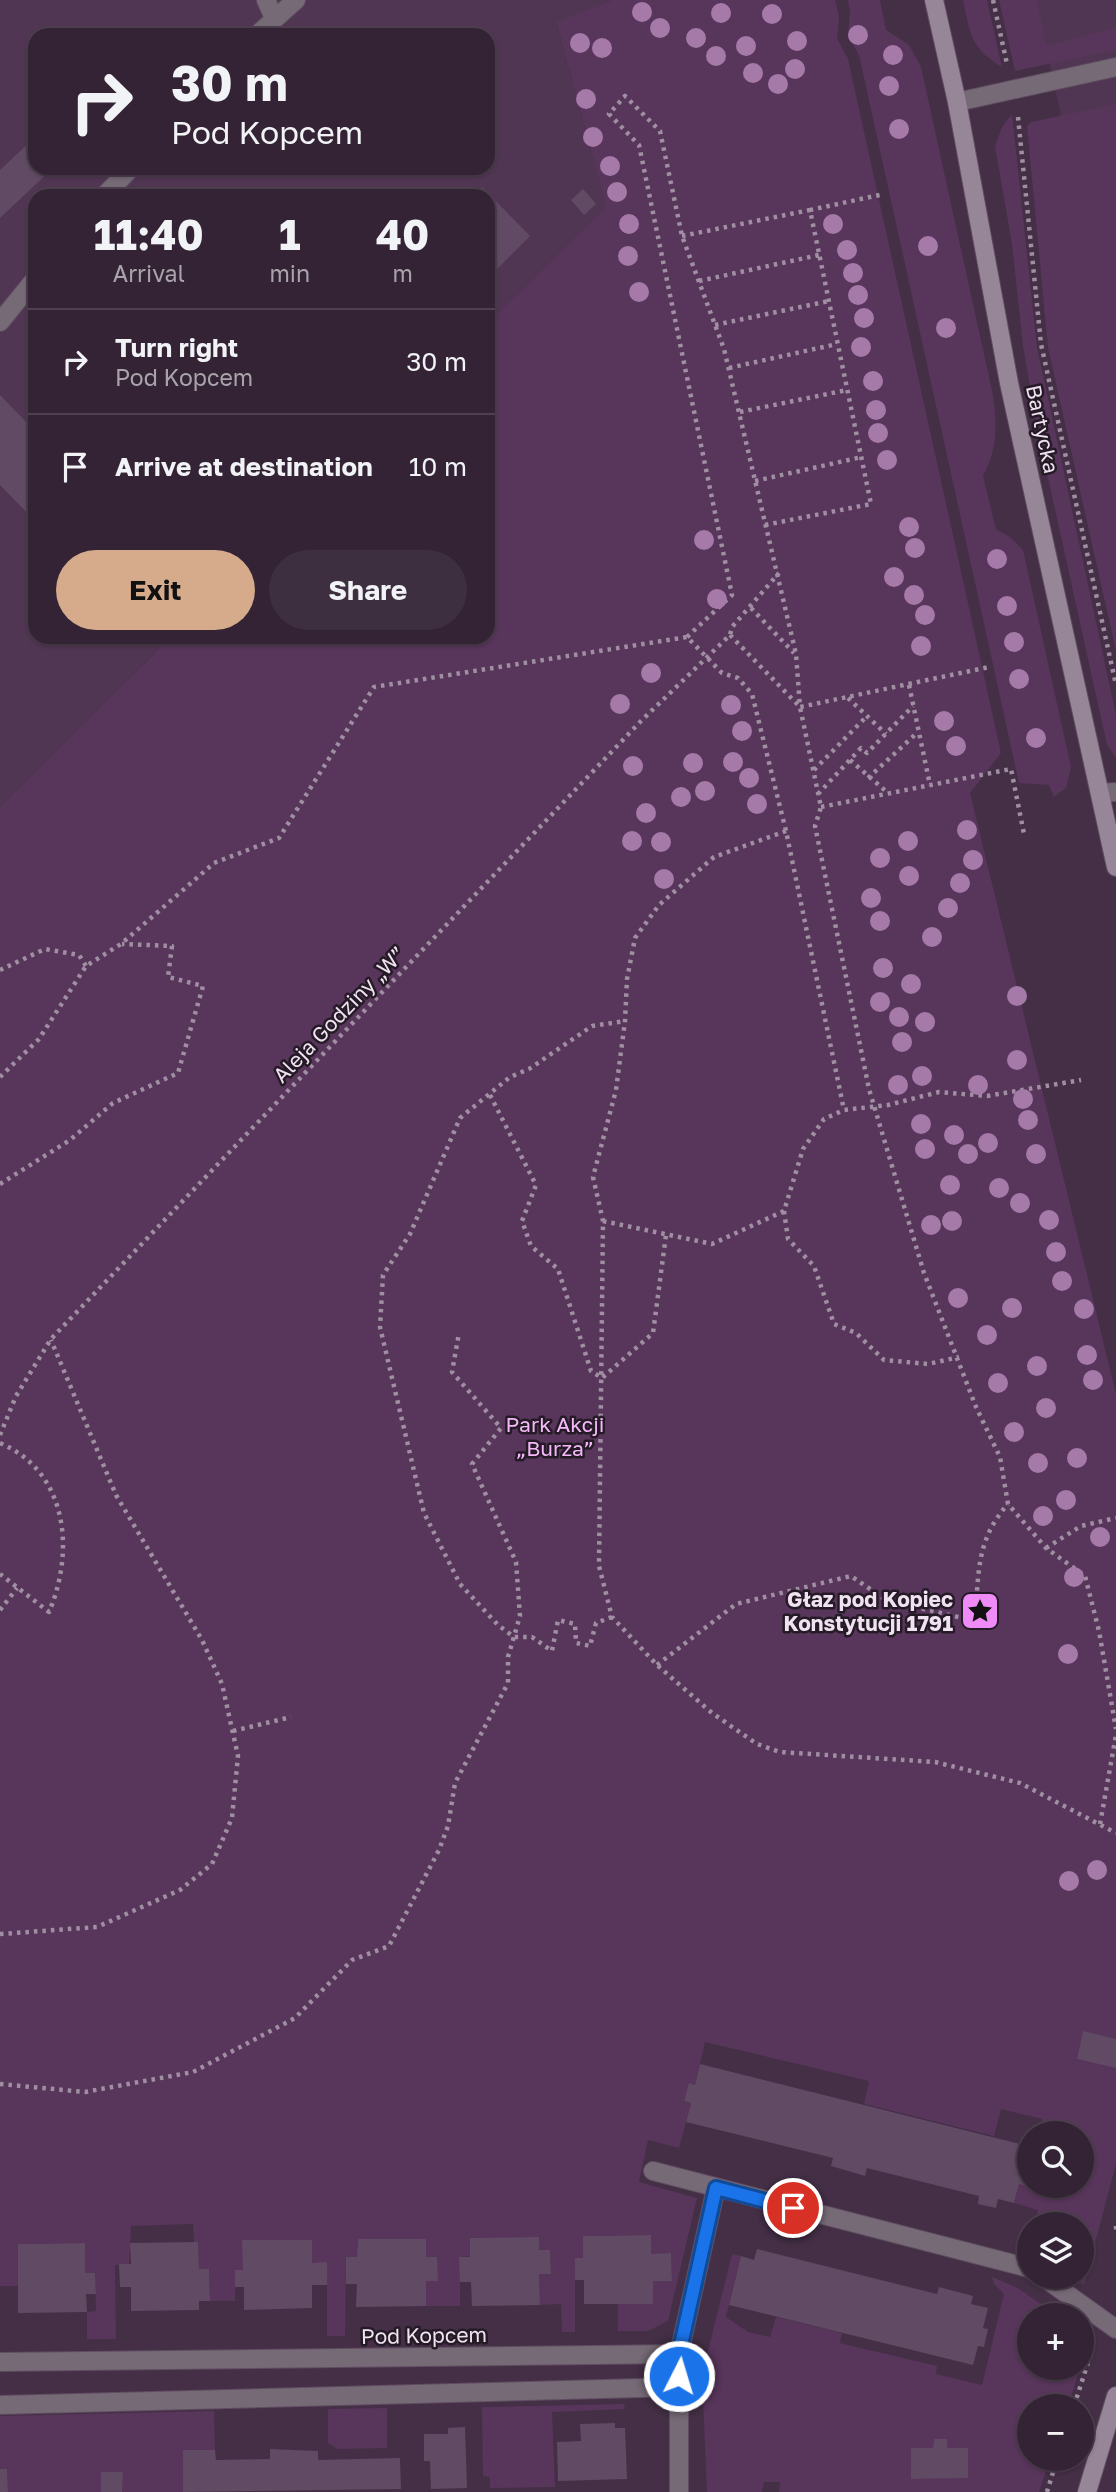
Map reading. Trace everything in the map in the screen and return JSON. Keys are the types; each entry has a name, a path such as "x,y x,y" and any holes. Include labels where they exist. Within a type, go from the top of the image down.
{"street":[{"path":"266,0 274,18"},
{"path":"264,28 296,0"},
{"name":"Bartycka","path":"934,0 957,102 1009,383 1108,792 1115,856"},
{"path":"957,102 1116,67"},
{"path":"111,189 124,175"},
{"path":"0,322 28,288"},
{"path":"653,2171 1017,2265"},
{"path":"679,2492 679,2354 716,2188"},
{"path":"1060,2289 1111,2325"},
{"name":"Pod Kopcem","path":"0,2362 679,2354"},
{"path":"0,2405 679,2387"},
{"path":"1087,2492 1116,2396"}],"path":[{"path":"993,0 1018,115 1041,344 1116,685"},
{"path":"0,1077 39,1039 86,966 121,944 214,863 279,838 374,687 687,637 732,594 639,145 609,114 625,96 660,131 682,236 715,325 740,412 796,654 800,707 821,807 814,827 869,1089 897,1190 924,1273 959,1357 976,1407 1000,1457 1008,1504 1046,1548 1086,1576 1099,1631 1116,1729"},
{"path":"682,236 884,194"},
{"path":"765,525 871,504 810,210"},
{"path":"699,281 819,255"},
{"path":"715,325 829,301"},
{"path":"729,368 838,344"},
{"path":"740,412 847,390"},
{"path":"755,481 862,457"},
{"name":"Aleja Godziny „W”","path":"0,1435 16,1396 51,1339 641,721 730,635 732,627 779,573"},
{"path":"751,608 796,654"},
{"path":"730,635 800,707"},
{"path":"687,637 722,673 738,678 752,694 786,831 844,1110"},
{"path":"800,707 989,667"},
{"path":"909,685 930,785"},
{"path":"847,698 886,734"},
{"path":"818,794 861,748 867,753 913,706"},
{"path":"813,771 867,716"},
{"path":"869,779 919,732"},
{"path":"850,760 888,793"},
{"path":"821,807 1011,769 1024,835"},
{"path":"786,831 714,857 659,905 635,938 627,979 625,1021 616,1090 593,1177 603,1222 599,1566 612,1617 657,1665 712,1713 757,1744 780,1752 935,1762 1020,1783 1116,1833"},
{"path":"0,1184 71,1140 113,1103 178,1073 203,986 168,977 172,946 121,944"},
{"path":"0,970 45,949 79,955 86,966"},
{"path":"612,1617 596,1623 590,1646 576,1643 575,1624 558,1620 552,1651 532,1637 514,1637 498,1625 460,1584 424,1513 380,1327 383,1275 410,1234 460,1118 510,1077 529,1069 592,1026 625,1021"},
{"path":"959,1357 928,1364 884,1360 856,1334 834,1324 814,1266 789,1239 783,1211 803,1149 824,1119 844,1110 888,1105 939,1092 987,1096 1081,1080"},
{"path":"490,1095 536,1185 523,1221 531,1246 558,1269 591,1371 602,1378"},
{"path":"603,1222 712,1244 783,1211"},
{"path":"602,1378 653,1333 666,1235"},
{"path":"0,2084 85,2092 193,2072 295,2018 352,1960 389,1945 439,1850 448,1826 455,1783 508,1683 508,1657 520,1616 516,1562 472,1464 501,1427 452,1372 459,1333"},
{"path":"0,1934 97,1927 180,1890 212,1864 232,1818 238,1756 222,1684 202,1640 116,1495 51,1339"},
{"path":"0,1443 18,1452 49,1484 59,1508 64,1531 62,1577 49,1612 0,1574"},
{"path":"657,1665 736,1604 851,1576 886,1600 975,1621 982,1546 992,1522 1008,1504"},
{"path":"1046,1548 1081,1526 1116,1518"},
{"path":"0,1610 17,1588"},
{"path":"233,1731 291,1717"},
{"path":"1100,1824 1116,1735"},
{"path":"1116,2226 1116,2233"},
{"path":"1078,2394 1097,2336 1111,2325"},
{"path":"1046,2492 1053,2471"}],"shaded area":[{"path":"0,0 613,0 556,23 606,206 495,316 495,189 28,189 28,644 164,644 0,807"},
{"path":"1032,0 1116,0 1116,372 1050,65"}],"green space":[{"name":"Park Akcji „Burza”","path":"613,0 835,0 839,17 837,38 848,59 1001,753 970,793 1116,1394 1116,2164 1094,2247 1094,2212 1038,2212 1014,2203 1017,2192 1017,2198 1094,2198 1094,2121 1042,2121 1001,2109 994,2136 864,2104 869,2081 705,2042 695,2085 689,2084 684,2101 691,2103 679,2148 648,2140 639,2182 697,2198 668,2321 648,2331 618,2331 618,2304 653,2281 672,2281 671,2254 651,2254 651,2235 583,2236 583,2258 575,2259 575,2332 562,2332 561,2304 540,2305 539,2274 551,2273 550,2250 460,2257 460,2306 426,2306 426,2281 438,2281 426,2257 426,2239 358,2239 357,2257 346,2257 345,2336 327,2336 327,2263 312,2263 311,2240 243,2240 243,2270 235,2271 235,2301 210,2301 209,2270 199,2269 198,2242 194,2242 193,2224 131,2226 129,2264 115,2265 116,2339 87,2339 87,2312 96,2311 95,2273 85,2273 84,2243 18,2244 18,2286 0,2286 0,807 164,644 495,644 495,316 606,206 556,22"},
{"path":"848,0 880,0 886,30 909,45 921,67 993,395 995,436 983,476 996,529 1010,537 1023,550 1071,767 1066,788 1054,797 1049,785 1019,783 859,55 848,35"},
{"path":"963,0 987,0 1002,67 978,47"},
{"path":"999,0 1037,0 1046,46 1116,28 1116,50 1015,71"},
{"path":"1116,104 1116,651 1048,348 1027,126 1031,122"},
{"path":"1012,114 1037,347 1116,715 1116,758 1107,745 1037,428 1023,346 1012,244 995,146 1002,127"},
{"path":"732,2254 741,2256 726,2317 748,2332 770,2337 776,2317 842,2333 840,2343 937,2366 936,2374 982,2385 1004,2294 994,2284 992,2277 1017,2288 1039,2303 1017,2303 1017,2380 1076,2380 1072,2394 1017,2394 1017,2471 1046,2471 1039,2492 779,2492 780,2482 764,2482 762,2492 707,2492 702,2375","holes":["934,2439 947,2448 967,2448 968,2477 911,2479 911,2448 933,2448"]},
{"path":"624,2404 625,2409 552,2412 555,2487 490,2488 490,2477 483,2476 482,2407"},
{"path":"387,2408 387,2448 338,2449 328,2443 328,2409"},
{"path":"214,2411 215,2450 183,2450 183,2492 122,2492 122,2472 102,2472 101,2492 8,2492 7,2469 0,2469 0,2416"}],"building":[{"path":"28,144 28,175 46,175 0,218 0,170"},
{"path":"583,189 596,204 584,215 571,200"},
{"path":"495,200 530,236 495,271"},
{"path":"0,395 28,424 28,514 0,485"},
{"path":"1083,2031 1116,2039 1116,2068 1077,2059"},
{"path":"700,2064 1017,2143 1017,2192 1014,2203 998,2199 996,2208 978,2204 979,2196 867,2168 865,2176 831,2166 833,2158 686,2122 691,2103 684,2101 689,2083 695,2085"},
{"path":"651,2235 651,2254 671,2253 672,2281 653,2281 653,2304 584,2304 584,2280 575,2280 575,2258 583,2258 583,2236"},
{"path":"539,2237 539,2250 550,2250 551,2274 539,2274 540,2305 472,2306 471,2282 460,2282 459,2257 470,2257 470,2238"},
{"path":"358,2239 426,2239 426,2257 437,2257 438,2281 426,2281 426,2306 356,2307 357,2284 346,2284 346,2257 357,2257"},
{"path":"242,2240 312,2240 312,2263 327,2262 327,2285 312,2285 312,2308 244,2310 244,2287 235,2287 235,2270 243,2270"},
{"path":"198,2242 199,2269 209,2269 210,2301 199,2301 199,2310 131,2311 131,2287 120,2287 119,2264 131,2264 130,2243"},
{"path":"85,2243 85,2273 95,2273 96,2294 86,2294 87,2312 18,2313 18,2244"},
{"path":"757,2249 937,2294 939,2287 973,2296 971,2304 988,2308 983,2328 988,2329 984,2347 978,2346 973,2365 729,2305 741,2256 754,2260"},
{"path":"615,2423 615,2428 625,2428 627,2479 558,2481 557,2442 581,2441 580,2424"},
{"path":"465,2427 467,2488 431,2489 430,2461 424,2461 424,2434 448,2434 448,2428"},
{"path":"934,2439 947,2439 947,2448 968,2448 968,2478 911,2479 911,2448 933,2448"},
{"path":"270,2449 318,2451 318,2460 400,2458 401,2489 183,2492 183,2450 215,2450 216,2460 270,2459"},
{"path":"0,2469 7,2469 8,2492 0,2492"},
{"path":"101,2472 123,2472 122,2492 101,2492"}],"place":[{"name":"Głaz pod Kopiec Konstytucji 1791","path":"980,1611"}],"route":[{"path":"679,2376 679,2354 716,2188 793,2208"}]}
